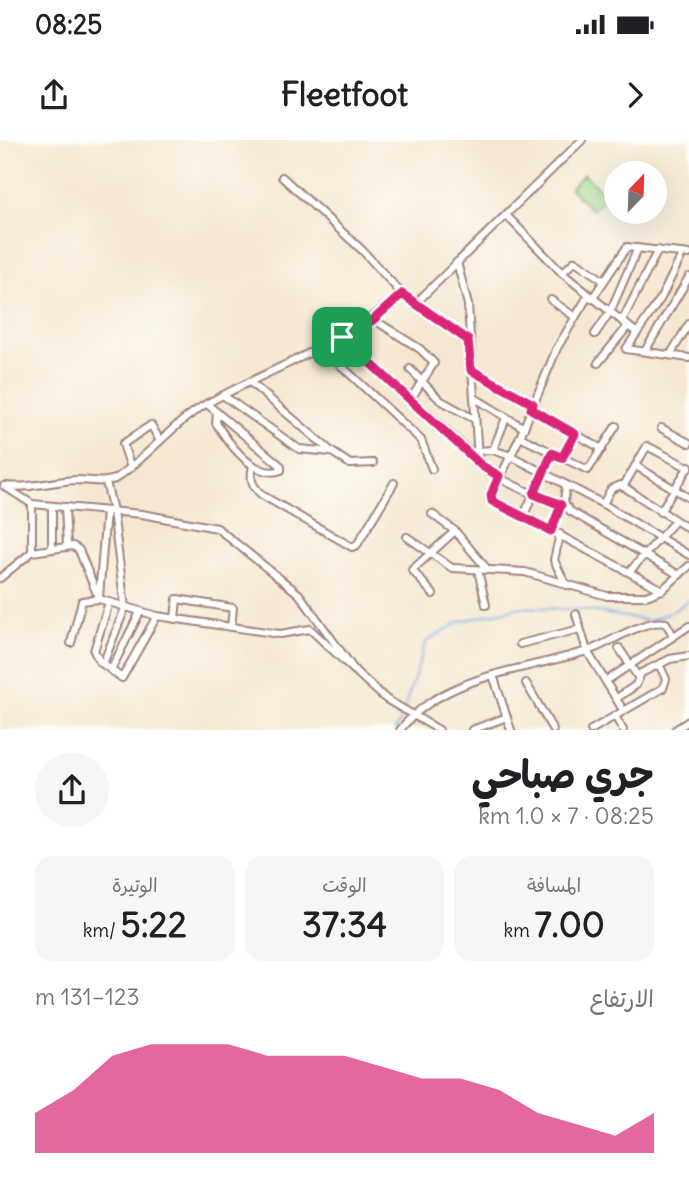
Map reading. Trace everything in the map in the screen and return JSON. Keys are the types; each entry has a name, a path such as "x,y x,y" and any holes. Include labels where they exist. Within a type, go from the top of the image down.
{"street":[{"path":"416,303 580,141"},
{"path":"282,177 362,250 402,294 468,340"},
{"path":"506,215 562,273 637,334"},
{"path":"662,590 490,498 520,437 557,348 575,317 627,247 686,253 661,298 626,349 689,358"},
{"path":"595,334 610,312 638,248"},
{"path":"598,363 625,323 658,250"},
{"path":"562,273 575,261 604,281"},
{"path":"457,262 467,297 468,340 475,398 475,451 482,466 563,506 679,575"},
{"path":"645,351 689,277"},
{"path":"2,486 25,489 77,480 106,482 131,468 189,415 373,320 402,294"},
{"path":"551,300 575,317"},
{"path":"373,320 420,349 434,363 410,400"},
{"path":"670,355 689,324"},
{"path":"342,337 478,459"},
{"path":"321,347 421,440 432,469"},
{"path":"410,369 440,400 474,419"},
{"path":"471,370 602,449"},
{"path":"251,383 332,452 350,464 373,463"},
{"path":"224,396 289,444 308,451 332,452"},
{"path":"475,398 524,428"},
{"path":"207,404 217,412 282,469 273,472 253,465 223,434 216,423 217,412"},
{"path":"493,450 506,418"},
{"path":"131,468 123,444 150,425 160,440"},
{"path":"520,437 588,470 617,426"},
{"path":"662,428 689,443"},
{"path":"562,458 575,434"},
{"path":"623,487 643,450 651,446 689,467 660,512"},
{"path":"475,451 493,450 511,456 603,504 689,555"},
{"path":"523,517 552,453"},
{"path":"253,465 250,478 262,495 352,547 358,545 394,483"},
{"path":"636,466 689,498"},
{"path":"103,664 125,608 106,482"},
{"path":"551,531 563,506 566,485"},
{"path":"603,504 611,489 617,485 689,529"},
{"path":"2,486 32,504 195,522 216,528 299,594 355,671"},
{"path":"32,504 32,552"},
{"path":"52,506 52,547"},
{"path":"65,507 67,545"},
{"path":"99,598 109,511"},
{"path":"432,514 454,531 487,569"},
{"path":"629,571 675,521"},
{"path":"433,594 412,570 454,531"},
{"path":"560,534 554,560 566,585"},
{"path":"407,537 452,568 525,572 617,597 646,596 662,590 689,566"},
{"path":"0,578 32,552 67,545 79,550 99,598"},
{"path":"478,570 486,605"},
{"path":"71,643 82,601 99,598 125,608 175,619 286,635 310,629 386,699 427,727 439,730"},
{"path":"175,619 177,599 233,608 231,626"},
{"path":"109,602 94,645 103,664 122,678 157,616"},
{"path":"111,670 140,612"},
{"path":"576,614 587,651 623,710"},
{"path":"400,730 411,715 438,697 493,675 587,651 653,623 666,623 673,635"},
{"path":"606,681 688,626"},
{"path":"520,643 580,629"},
{"path":"619,648 628,666 638,677"},
{"path":"617,698 636,685 638,677 659,664 689,656"},
{"path":"591,730 666,685 659,664"},
{"path":"493,675 512,730"},
{"path":"526,684 553,730"},
{"path":"615,716 623,730"},
{"path":"472,730 507,717"},
{"path":"675,730 689,721"}],"green space":[{"path":"584,174 604,194 604,198 592,210 570,188"}],"waterway":[{"path":"404,709 426,642 459,622 521,607 585,610 650,621 675,610 689,600"},
{"path":"395,730 401,720"}],"route":[{"path":"402,294 468,340 471,370 533,404 531,409 575,434 562,458 552,453 534,494 561,505 551,531 492,501 490,498 499,476 482,466 452,435 342,337 373,320 402,294"}]}
